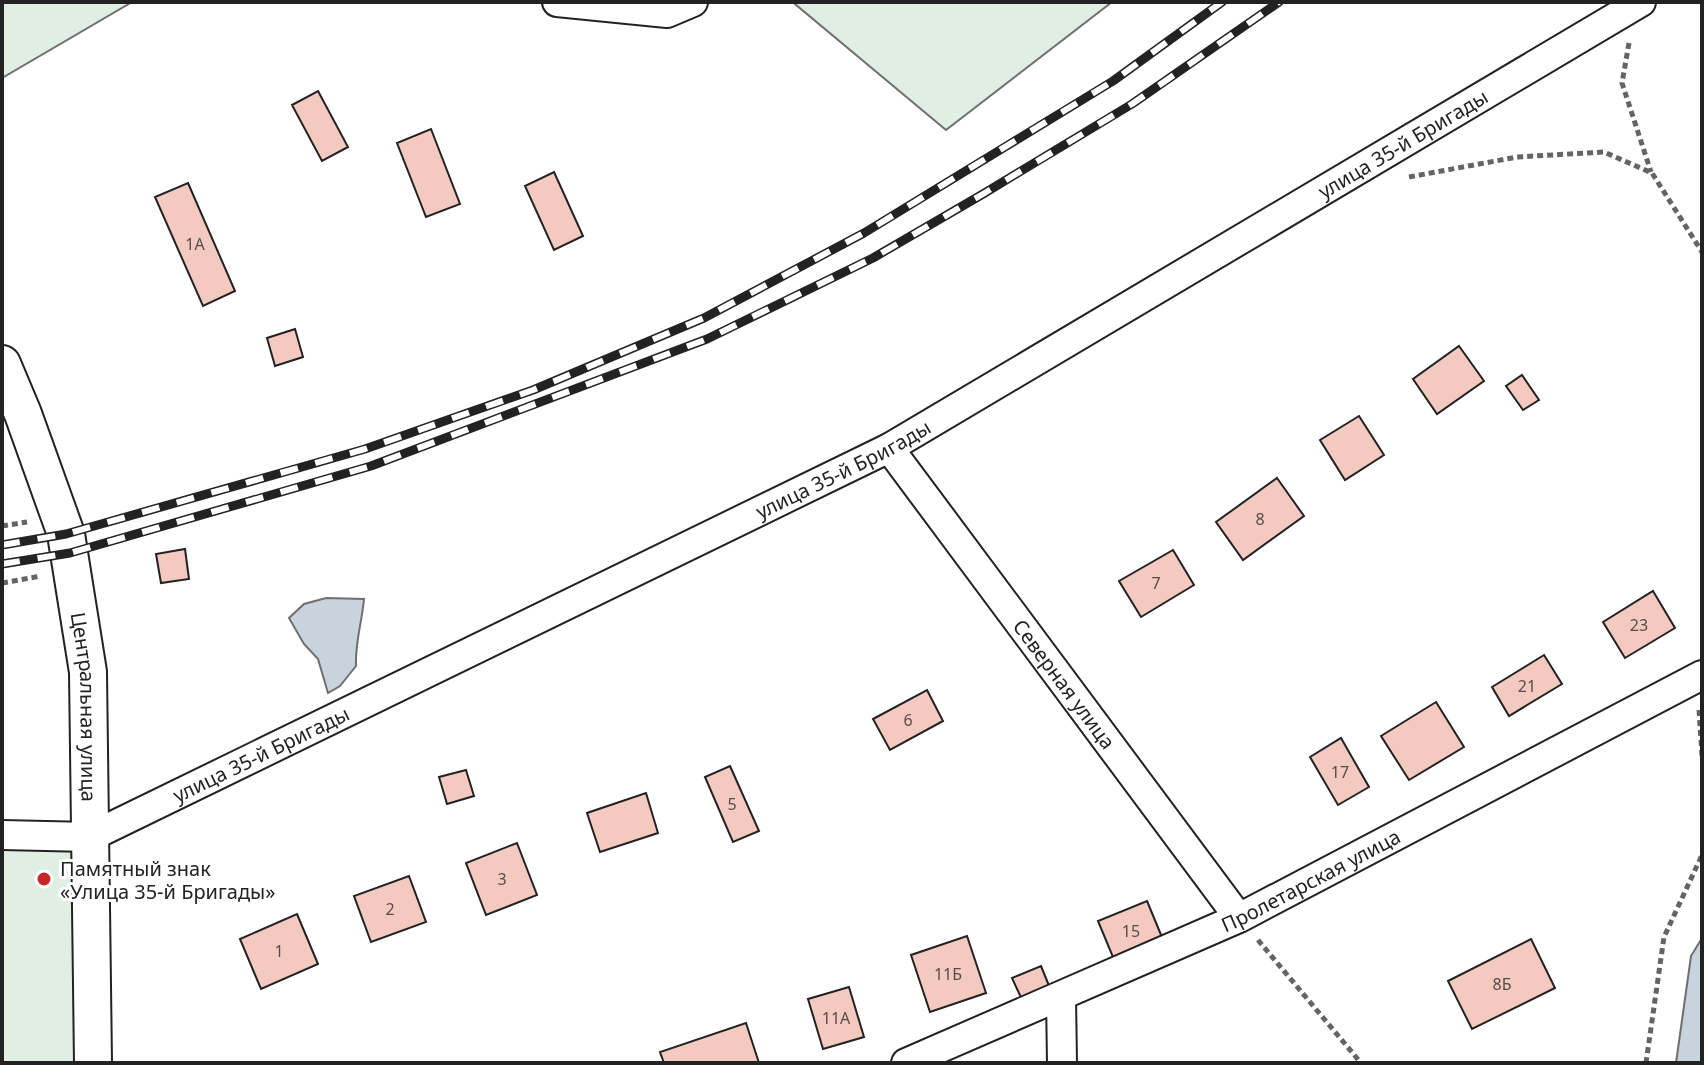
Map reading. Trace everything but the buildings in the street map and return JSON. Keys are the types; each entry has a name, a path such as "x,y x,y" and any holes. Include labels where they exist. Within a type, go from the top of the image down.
{"street":[{"path":"557,2 667,13 693,2"},
{"name":"улица 35-й Бригады","path":"2,835 90,837 889,448 1641,2"},
{"name":"Центральная улица","path":"2,364 60,516 70,553 88,672 93,1063"},
{"name":"Северная улица","path":"889,448 1239,918"},
{"name":"Пролетарская улица","path":"906,1063 1239,918 1700,676"},
{"path":"1061,997 1062,1063"}],"path":[{"path":"1631,31 1622,83 1652,173 1702,252"},
{"path":"1398,179 1517,157 1604,152 1652,173"},
{"path":"1700,676 1702,756"},
{"path":"1646,1063 1664,937 1702,855"},
{"path":"1239,918 1361,1063"}],"green space":[{"path":"2,2 132,2 2,78"},
{"path":"1112,2 946,130 795,4"},
{"path":"2,824 90,837 92,1063 2,1063"}],"shaded area":[{"path":"326,598 364,599 356,666 340,686 328,693 318,659 304,644 289,618 304,604"},
{"path":"1702,938 1702,1063 1676,1063 1691,956"}],"railway":[{"path":"2,545 66,534 365,449 533,390 704,318 864,233 1113,81 1222,2"},
{"path":"2,564 70,553 371,466 707,339 873,258 983,194 1132,104 1279,2"}],"place":[{"name":"Памятный знак «Улица 35-й Бригады»","path":"44,879"}]}
